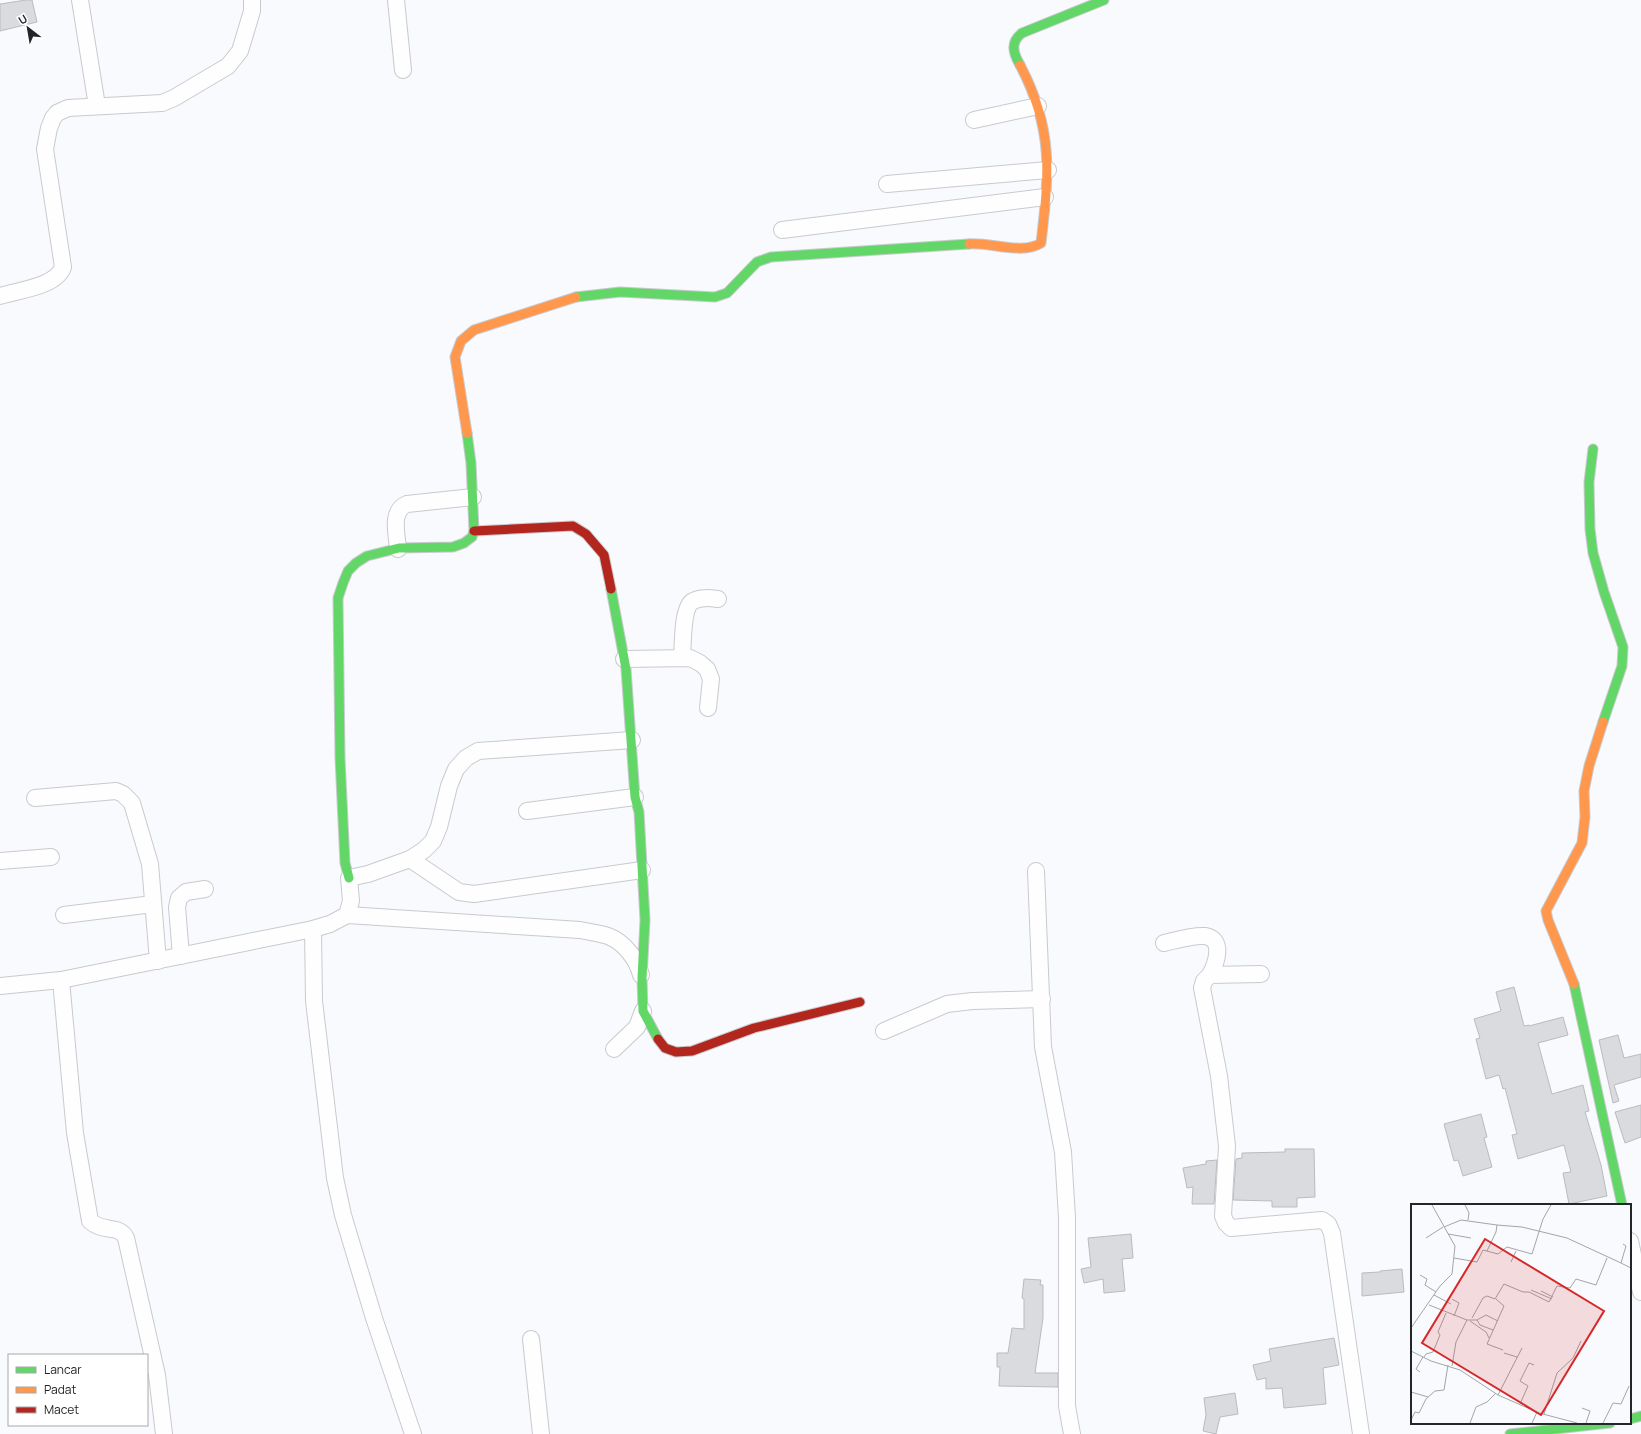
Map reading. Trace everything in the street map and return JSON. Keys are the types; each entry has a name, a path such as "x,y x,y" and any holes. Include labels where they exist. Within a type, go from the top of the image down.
{"street":[{"path":"80,0 97,106"},
{"path":"0,296 35,287 54,279 63,267 45,149 49,128 57,113 68,108 162,103 174,98 228,66 240,51 252,11 252,0"},
{"path":"396,0 403,70"},
{"path":"347,915 351,900 349,878 345,863 340,758 338,598 348,571 356,563 367,556 398,549 453,547 464,543 472,537 474,531 472,464 454,357 457,344 464,335 474,330 572,298 620,292 715,297 727,293 757,262 772,257 980,243 1018,248 1035,248 1041,243 1049,158 1043,122 1038,106 1015,56 1013,47 1018,35 1024,31 1104,0"},
{"path":"974,120 1038,106"},
{"path":"887,184 1048,170"},
{"path":"782,230 1045,196"},
{"path":"1593,450 1589,482 1590,529 1593,553 1604,592 1623,647 1622,666 1589,766 1584,791 1585,817 1582,843 1546,911 1548,920 1573,978 1622,1204"},
{"path":"398,549 396,516 398,510 402,506 407,504 472,497"},
{"path":"474,531 573,526 586,534 604,555 624,659 632,740 635,796 639,812 645,920 642,978 643,1011 637,1027 614,1050"},
{"path":"682,658 686,610 692,601 703,597 718,598"},
{"path":"624,659 690,658 700,663 707,670 711,680 708,708"},
{"path":"349,878 368,874 410,859 424,850 433,841 439,827 449,786 456,769 466,758 478,751 632,740"},
{"path":"35,798 116,791 123,794 132,803 150,864 158,961"},
{"path":"527,811 635,796"},
{"path":"0,861 51,857"},
{"path":"410,859 460,892 474,894 642,870"},
{"path":"1036,871 1043,1047 1063,1152 1067,1218 1067,1406 1072,1434"},
{"path":"181,956 177,907 179,898 186,892 205,889"},
{"path":"64,915 153,904"},
{"path":"0,986 61,980 158,961 313,929 330,924 347,915 580,930 609,936 625,947 638,963 642,978"},
{"path":"313,929 314,1002 335,1178 343,1215 374,1318 413,1434"},
{"path":"1164,943 1205,936 1212,939 1216,944 1218,953 1214,968 1204,981 1202,988 1219,1076 1227,1146 1223,1216 1226,1223 1231,1228 1322,1220 1328,1224 1332,1233 1361,1434"},
{"path":"1210,975 1261,974"},
{"path":"61,980 74,1125 90,1221 102,1229 119,1230 126,1238 157,1375 164,1434"},
{"path":"884,1031 947,1004 972,1001 1042,999"},
{"path":"643,1011 654,1033 665,1048 676,1052 692,1051 754,1028 860,1002"},
{"path":"1631,1246 1641,1292"},
{"path":"531,1339 541,1434"},
{"path":"1631,1419 1641,1416"},
{"path":"1510,1434 1580,1428 1604,1424"}],"building":[{"path":"32,0 37,22 0,31 0,4"},
{"path":"1514,987 1524,1026 1563,1017 1568,1035 1538,1043 1552,1094 1583,1085 1589,1111 1585,1112 1601,1165 1607,1196 1569,1204 1563,1173 1571,1172 1564,1145 1518,1159 1512,1135 1517,1134 1505,1088 1503,1089 1499,1075 1486,1079 1476,1039 1480,1038 1474,1019 1501,1011 1496,992"},
{"path":"1618,1035 1624,1058 1641,1054 1641,1077 1614,1085 1619,1101 1613,1103 1599,1040"},
{"path":"1641,1105 1641,1137 1625,1143 1615,1112"},
{"path":"1481,1114 1487,1137 1484,1138 1492,1167 1463,1176 1458,1160 1454,1161 1444,1124"},
{"path":"1285,1149 1314,1149 1315,1197 1297,1198 1297,1207 1272,1207 1272,1201 1233,1200 1236,1159 1242,1158 1242,1153 1285,1152"},
{"path":"1217,1160 1214,1204 1192,1204 1193,1187 1187,1188 1183,1168 1206,1164 1206,1161"},
{"path":"1131,1234 1133,1258 1122,1259 1125,1291 1104,1293 1103,1279 1084,1283 1081,1269 1091,1267 1088,1238"},
{"path":"1402,1269 1404,1292 1362,1296 1362,1273"},
{"path":"1024,1279 1041,1280 1040,1285 1043,1285 1043,1318 1035,1373 1058,1373 1058,1387 999,1386 1000,1367 997,1367 997,1353 1008,1353 1012,1328 1024,1329 1024,1299 1022,1298"},
{"path":"1334,1338 1339,1365 1323,1368 1326,1404 1284,1408 1282,1388 1266,1389 1266,1378 1257,1380 1253,1365 1271,1361 1269,1349"},
{"path":"1235,1393 1238,1414 1220,1417 1216,1434 1203,1431 1206,1415 1204,1398"}],"traffic: fast":[{"path":"1020,65 1014,52 1014,44 1018,36 1022,33 1104,0"},
{"path":"576,297 620,292 715,297 727,293 757,262 771,257 969,244"},
{"path":"349,878 345,863 340,758 338,598 348,571 356,563 367,556 399,548 453,547 464,543 472,537 474,531 471,463 467,433"},
{"path":"1593,449 1589,482 1590,529 1593,553 1604,592 1623,647 1622,666 1603,722"},
{"path":"611,589 626,669 635,797 639,812 645,920 642,978 643,1011 658,1039"},
{"path":"1574,984 1622,1204"},
{"path":"1631,1419 1641,1416"},
{"path":"1510,1434 1601,1424"}],"traffic: slow":[{"path":"969,244 1025,248 1041,243 1047,173 1044,131 1039,110 1020,65"},
{"path":"467,433 455,357 461,341 474,330 576,297"},
{"path":"1574,984 1548,920 1546,911 1582,843 1585,817 1584,791 1589,766 1603,722"}],"traffic: jam":[{"path":"474,531 573,526 586,534 604,555 611,589"},
{"path":"658,1039 665,1048 676,1052 692,1051 754,1028 860,1002"}]}
